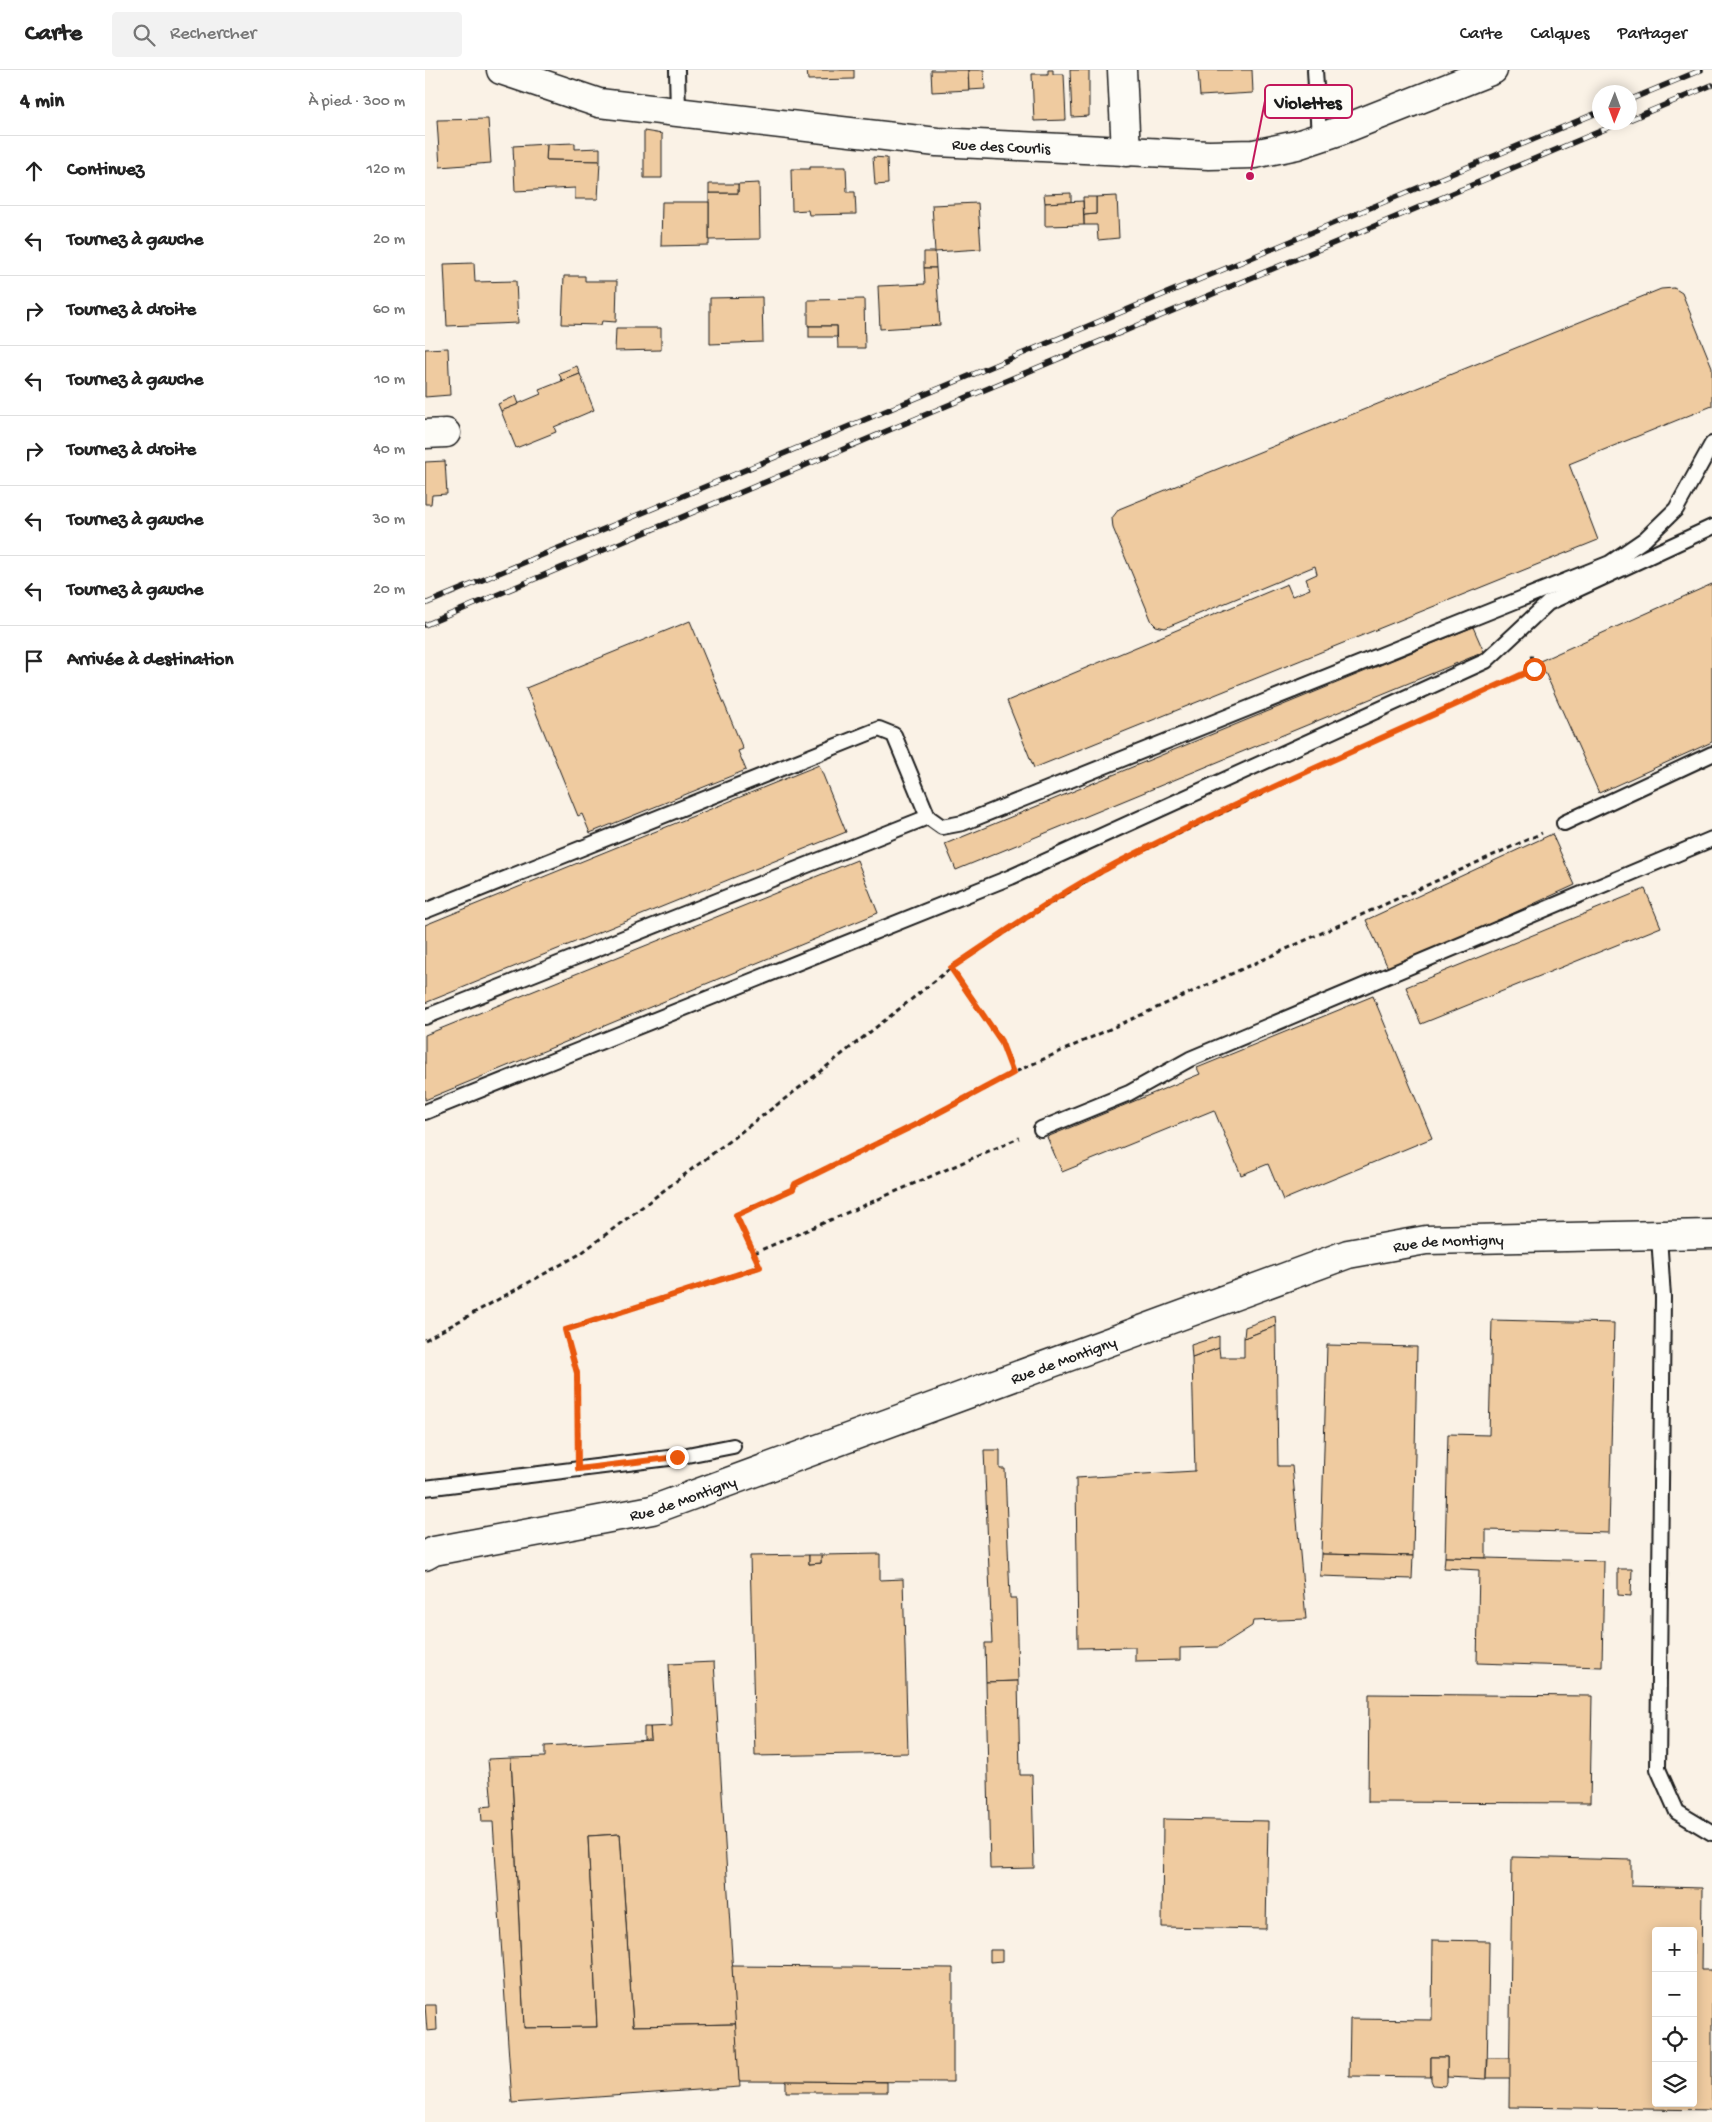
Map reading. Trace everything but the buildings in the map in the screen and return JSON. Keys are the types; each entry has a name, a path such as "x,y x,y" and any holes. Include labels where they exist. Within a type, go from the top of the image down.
{"street":[{"name":"Rue des Courlis","path":"501,70 599,103 937,142 1126,152 1254,154 1276,151 1319,137 1482,72"},
{"path":"1122,70 1126,152"},
{"name":"Rue de Montigny","path":"425,1556 434,1551 652,1510 1348,1254 1427,1240 1712,1234"}],"lane":[{"path":"677,70 679,112"},
{"path":"1315,70 1319,137"},
{"path":"425,911 879,730 894,735 928,817 943,827 963,823 1610,563 1645,539 1676,509 1712,444"},
{"path":"425,1112 1011,877 1486,661 1548,603 1712,527"},
{"path":"1564,823 1712,754"},
{"path":"425,1017 928,817"},
{"path":"1041,1129 1129,1093 1190,1059 1712,839"},
{"path":"1659,1236 1663,1297 1658,1769 1677,1812 1712,1833"},
{"path":"425,1488 677,1457 733,1446"}],"path":[{"path":"1498,685 1534,669 1523,626"},
{"path":"425,1340 580,1254 803,1085 951,968 1036,912 1115,864 1271,789"},
{"path":"578,1469 577,1373 565,1330 760,1267 736,1215 793,1189 795,1184 919,1123 1013,1073 1564,823"},
{"path":"951,968 1001,1041 1013,1073"},
{"path":"753,1253 1041,1129"}],"railway":[{"path":"1637,97 1701,70"},
{"path":"1637,117 1712,85"},
{"path":"425,604 1592,115"},
{"path":"425,625 1603,130"}],"place":[{"name":"Violettes","path":"1250,176"}],"route":[{"path":"677,1457 578,1469 577,1373 565,1330 760,1267 736,1215 793,1189 795,1184 919,1123 1013,1073 1001,1041 951,968 1036,912 1115,864 1280,785 1534,669"}]}
